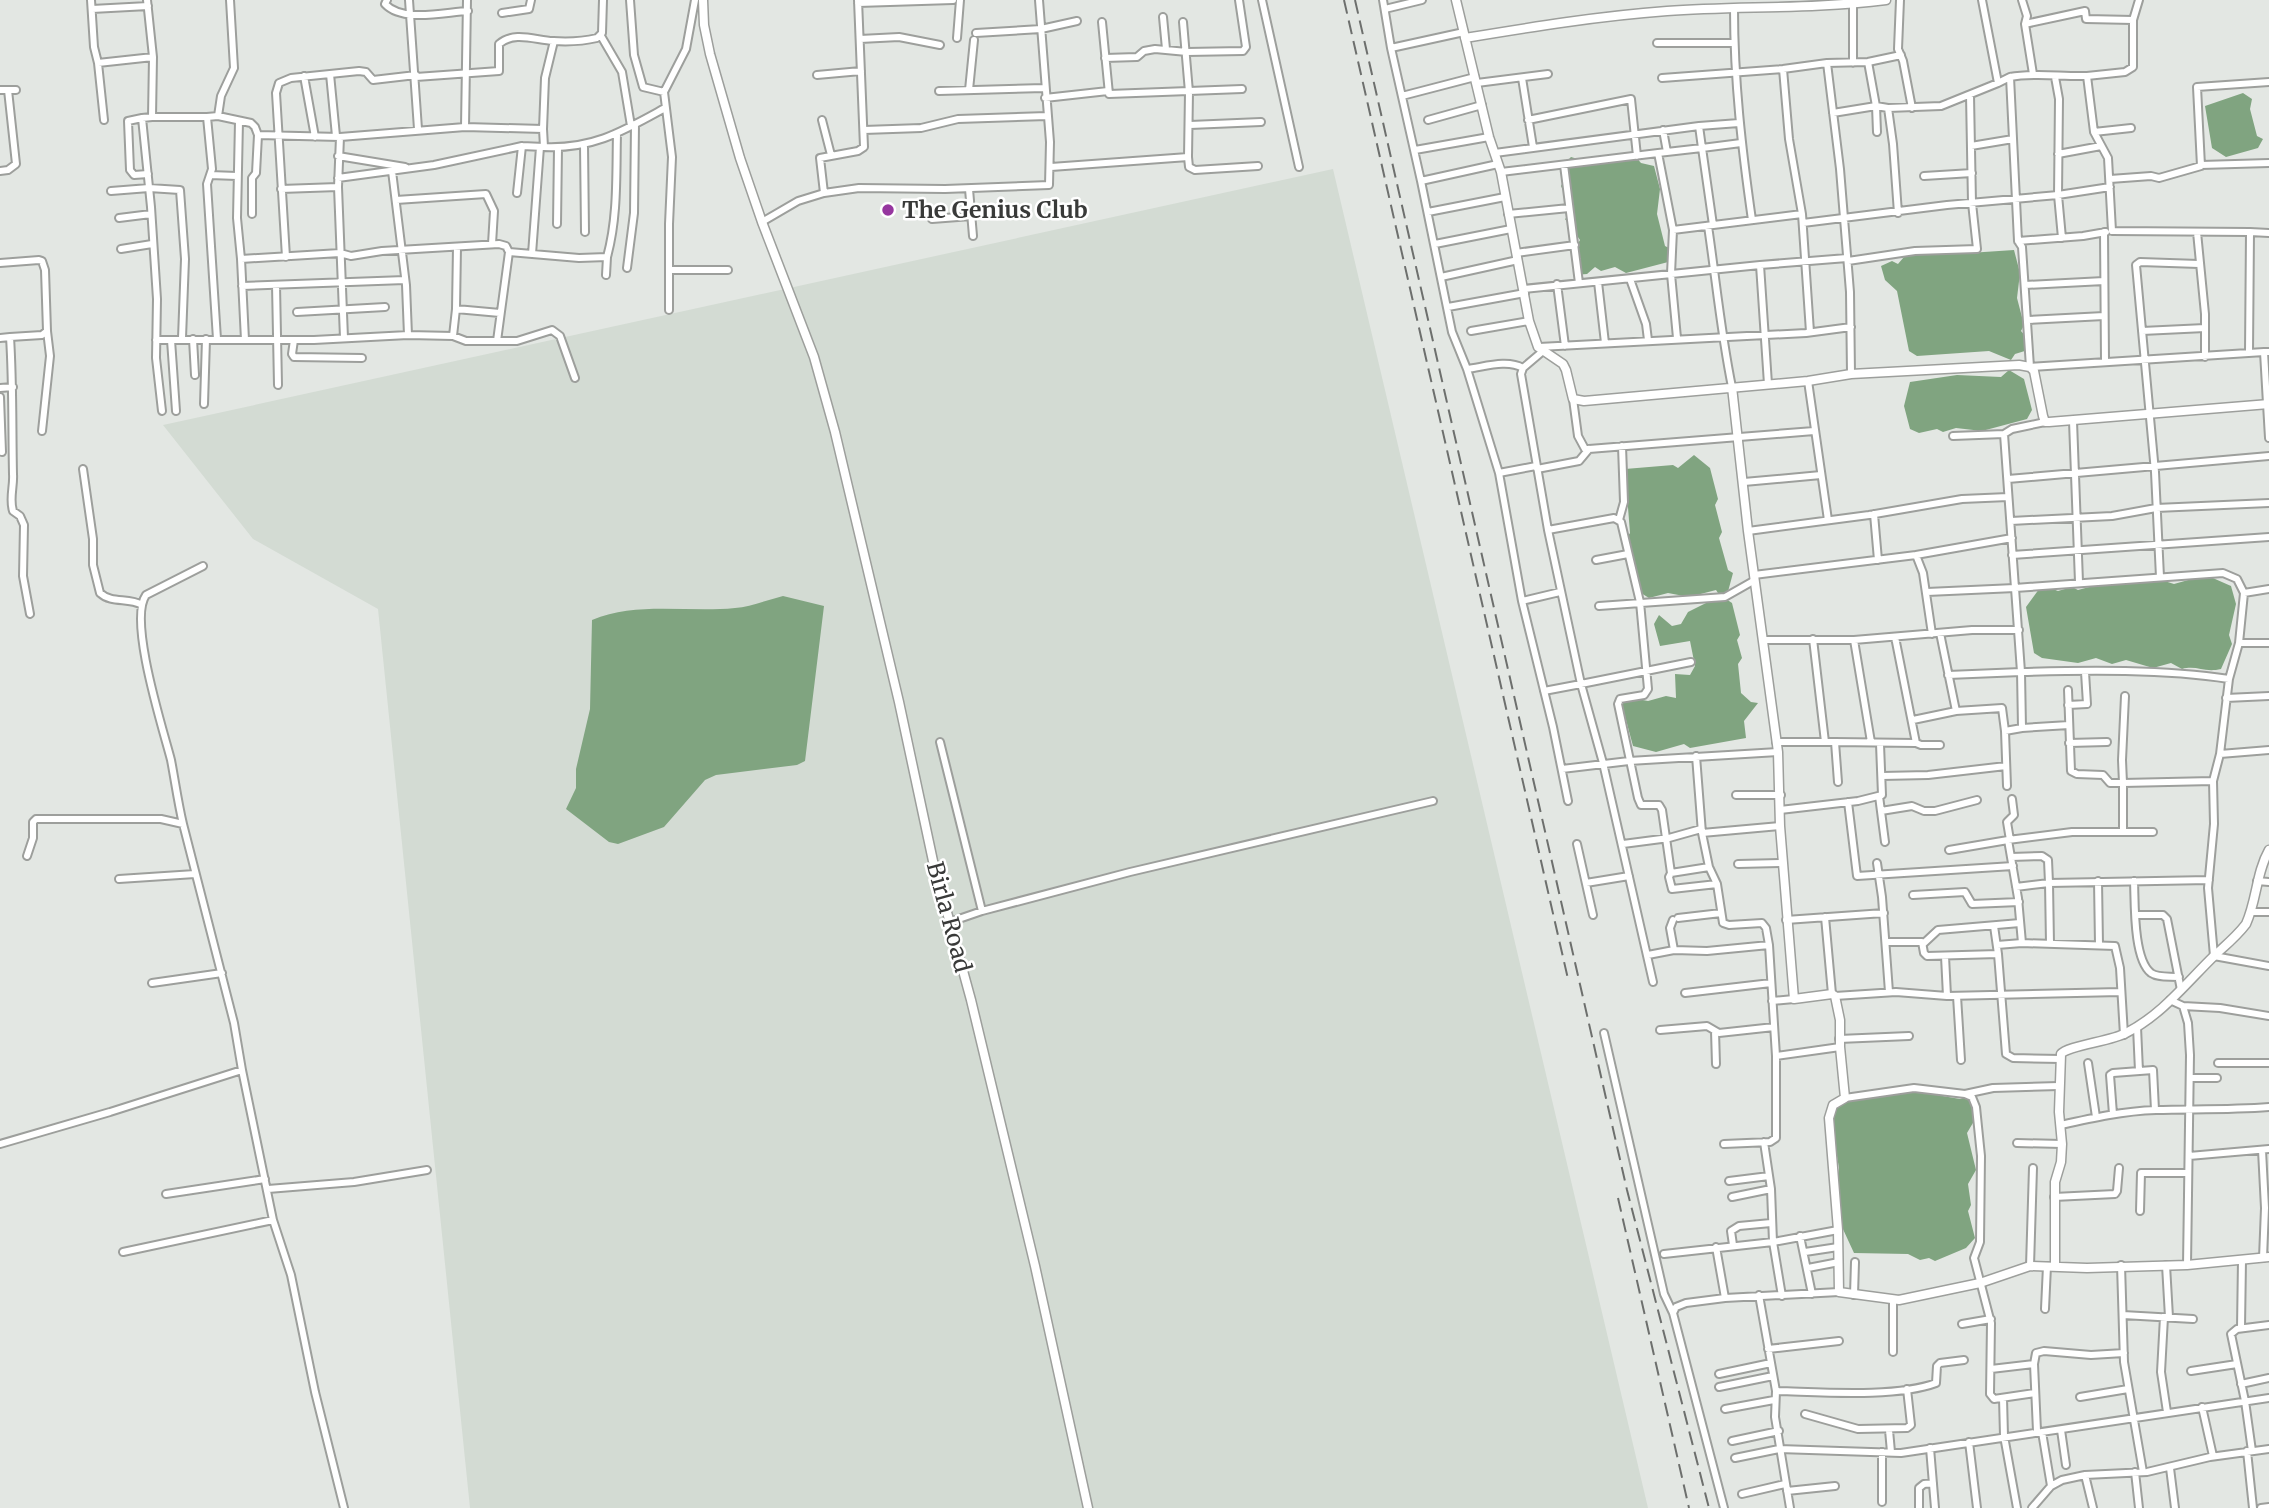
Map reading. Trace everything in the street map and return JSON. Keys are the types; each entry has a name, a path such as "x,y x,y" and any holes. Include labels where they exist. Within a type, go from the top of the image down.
{"street":[{"path":"91,0 104,120"},
{"path":"218,116 221,96 234,68 230,0"},
{"path":"387,0 385,4 388,8 409,15 468,11"},
{"path":"409,0 418,129"},
{"path":"465,127 467,0"},
{"path":"502,13 528,9 531,0"},
{"path":"603,0 601,36 622,72 633,125 635,190 627,268"},
{"path":"630,0 634,55 643,87 664,92"},
{"path":"669,310 672,157 664,92 686,50 695,0"},
{"name":"Birla Road","path":"703,0 704,25 710,54 740,158 814,357 835,432 899,702 933,861 1035,1266 1088,1508"},
{"path":"824,193 819,160 825,156 862,149 864,130 858,1 953,0"},
{"path":"957,37 960,0"},
{"path":"762,222 793,203 824,193 859,188 970,189 1051,184 1039,0"},
{"path":"1105,58 1137,57 1148,50 1187,52 1245,49 1239,0"},
{"path":"1262,0 1299,167"},
{"path":"1383,0 1452,332 1467,369 1499,473 1522,601 1568,801"},
{"path":"1385,9 1422,0"},
{"path":"1456,0 1499,168 1529,321 1541,349 1563,364 1573,399 1580,442 1585,449 1814,431"},
{"path":"1709,0 1710,10"},
{"path":"1391,48 1591,18 1734,9 1766,4 1886,0"},
{"path":"1900,0 1897,43 1912,108"},
{"path":"1982,0 1998,83"},
{"path":"2022,0 2027,16 2025,24 2033,74"},
{"path":"1833,113 1875,106 1941,106 2010,77 2033,74 2055,77 2087,76 2125,72 2133,67 2133,20 2139,0"},
{"path":"1853,63 1855,2"},
{"path":"92,9 148,3 153,57 152,117"},
{"path":"1734,9 1734,73 1752,220"},
{"path":"2025,24 2085,11 2086,19 2133,20"},
{"path":"1163,17 1166,49"},
{"path":"969,90 975,36 1041,29 1077,21"},
{"path":"1102,22 1108,91 1111,95 1242,89"},
{"path":"1183,22 1189,92 1189,167 1195,170 1258,166"},
{"path":"286,257 277,88 282,80 364,71 373,80 499,71 499,44 503,41 529,37 554,41 589,40 601,36"},
{"path":"860,38 900,37 940,45"},
{"path":"531,254 542,147 545,78 554,41"},
{"path":"1657,43 1734,43"},
{"path":"1662,78 1827,63 1868,62 1900,55"},
{"path":"98,62 153,57"},
{"path":"1868,62 1877,132"},
{"path":"1827,63 1844,218 1851,327 1851,374"},
{"path":"1783,69 1789,139 1803,223 1810,332"},
{"path":"817,75 861,71"},
{"path":"330,74 338,136 344,338"},
{"path":"1402,96 1476,80 1548,74"},
{"path":"304,76 315,137"},
{"path":"2087,76 2094,132 2107,155 2110,183 2104,281 2105,361"},
{"path":"2010,77 2018,241 2022,247 2031,366 2037,376 2045,422"},
{"path":"2055,77 2059,99 2058,195 2062,238"},
{"path":"1522,78 1533,147"},
{"path":"2201,166 2197,87 2269,82"},
{"path":"939,91 1044,88"},
{"path":"0,172 8,170 16,163 8,90"},
{"path":"1045,98 1108,91"},
{"path":"1448,307 1557,284 1915,251 1976,250 1972,203 1970,95"},
{"path":"1528,120 1631,99 1637,156"},
{"path":"1428,120 1482,106"},
{"path":"338,178 434,165 522,146 558,148 584,145 617,134 665,108"},
{"path":"1888,108 1898,213"},
{"path":"148,174 134,175 130,170 128,121 152,117 218,116 253,125 258,135 256,173 252,178 252,214"},
{"path":"864,130 921,128 958,119 1047,116"},
{"path":"207,117 212,154 207,184 217,339"},
{"path":"142,118 151,214 162,411"},
{"path":"822,120 831,155"},
{"path":"240,121 237,218 245,340"},
{"path":"1190,125 1261,122"},
{"path":"1495,153 1663,130 1739,123"},
{"path":"1699,126 1722,335 1732,387 1748,531 1778,752 1786,920 1794,999"},
{"path":"258,135 315,137 465,127 543,129"},
{"path":"2094,132 2132,128"},
{"path":"1663,130 1662,153 1673,230 1671,274 1677,338"},
{"path":"606,275 614,227 617,134"},
{"path":"1415,150 1489,137"},
{"path":"1971,146 2013,139"},
{"path":"1422,181 1499,168 1564,165 1741,143"},
{"path":"584,145 586,232"},
{"path":"517,193 522,146"},
{"path":"2058,154 2101,146"},
{"path":"557,224 558,148"},
{"path":"338,156 411,168"},
{"path":"1051,167 1188,157"},
{"path":"1803,223 2058,195 2151,176 2159,178 2201,166 2269,163"},
{"path":"1564,165 1579,283"},
{"path":"392,171 405,280 408,335"},
{"path":"1924,176 1972,173"},
{"path":"210,175 237,176"},
{"path":"281,189 338,187"},
{"path":"111,191 149,188 180,190 185,259 182,338"},
{"path":"970,189 972,236"},
{"path":"396,200 486,194 494,211 492,244"},
{"path":"1428,212 1505,197"},
{"path":"1508,215 1569,208"},
{"path":"119,218 151,214"},
{"path":"1673,230 1802,214"},
{"path":"932,219 971,216"},
{"path":"1434,244 1511,229"},
{"path":"2018,241 2108,231 2269,233"},
{"path":"2197,232 2205,357"},
{"path":"2249,353 2250,232"},
{"path":"121,249 152,244"},
{"path":"241,259 340,253 351,256 492,244 506,246 509,252 497,341"},
{"path":"1441,277 1575,245"},
{"path":"453,335 457,247"},
{"path":"509,252 579,258 607,257"},
{"path":"0,263 42,261 46,270 50,356 42,431"},
{"path":"2160,577 2151,414 2136,265 2138,262 2199,264"},
{"path":"1760,265 1768,384"},
{"path":"669,270 728,270"},
{"path":"1630,279 1646,324 1648,340"},
{"path":"242,286 405,280"},
{"path":"2025,285 2104,281"},
{"path":"1598,282 1605,343"},
{"path":"1557,284 1566,346"},
{"path":"276,285 278,384"},
{"path":"297,312 385,307"},
{"path":"456,309 500,313"},
{"path":"2028,320 2104,316"},
{"path":"1471,331 1529,321"},
{"path":"1653,982 1604,763 1581,684 1560,592 1536,468 1523,388 1523,368 1541,349 1851,327"},
{"path":"2141,331 2205,328"},
{"path":"156,340 294,340 453,335 466,341 517,341 552,330 560,336 575,378"},
{"path":"0,338 42,335 47,331"},
{"path":"10,337 13,387 11,504 24,525 23,576 30,614"},
{"path":"193,338 195,375"},
{"path":"204,404 206,339"},
{"path":"171,340 176,411"},
{"path":"294,340 294,357 362,358"},
{"path":"1573,399 1584,401 1808,381 1851,374 1954,367 2031,366 2267,352 2269,438"},
{"path":"1467,369 1513,363 1523,368"},
{"path":"1808,381 1828,520"},
{"path":"0,388 13,387"},
{"path":"0,397 2,452"},
{"path":"1953,436 2004,434 2012,429 2045,422 2268,405"},
{"path":"2074,421 2079,582"},
{"path":"2004,434 2020,630 2022,727"},
{"path":"1622,446 1624,502 1619,520 1640,602 1647,692 1620,699 1618,704 1629,761 1639,802 1660,807 1671,873 1668,877 1672,889 1717,884"},
{"path":"1499,473 1578,461 1589,449"},
{"path":"2007,480 2269,456"},
{"path":"83,470 93,539 93,571 100,593 108,599 129,599 142,605"},
{"path":"1744,482 1821,475"},
{"path":"1748,531 1962,499 2008,497"},
{"path":"2011,521 2269,503"},
{"path":"1874,514 1878,560"},
{"path":"1548,530 1614,518 1619,520"},
{"path":"2012,555 2269,537"},
{"path":"1599,606 1725,597 1755,577 1916,555 2012,538"},
{"path":"1596,560 1628,554"},
{"path":"1916,555 1927,592 1931,634"},
{"path":"203,566 145,595 142,605 143,644 195,874 234,1023 273,1220 291,1275 315,1392 344,1508"},
{"path":"1927,592 2223,573 2237,579 2244,593 2239,643 2229,680 2220,754 2213,781 2214,824 2209,880 2214,956"},
{"path":"2244,593 2269,589"},
{"path":"1522,601 1560,592"},
{"path":"1763,640 1854,640 2020,630"},
{"path":"1940,633 1956,711"},
{"path":"1895,637 1916,743"},
{"path":"1813,639 1825,742"},
{"path":"1854,640 1871,742"},
{"path":"2239,643 2269,643"},
{"path":"1544,691 1691,662"},
{"path":"1948,675 2085,671 2206,676 2229,680"},
{"path":"2068,705 2087,704 2085,671"},
{"path":"2068,690 2069,763 2072,772 2103,775 2110,783 2213,781"},
{"path":"2123,832 2125,696"},
{"path":"2226,698 2269,696"},
{"path":"1913,720 1956,711 2001,708 2005,732 2007,786"},
{"path":"2005,732 2022,727 2069,725"},
{"path":"1835,741 1838,782"},
{"path":"940,742 982,911"},
{"path":"1776,742 1940,745"},
{"path":"2069,743 2107,742"},
{"path":"1780,810 1879,796 1883,793 1880,744"},
{"path":"2220,754 2269,750"},
{"path":"1562,769 1629,761 1778,752"},
{"path":"1696,756 1702,831 1709,867 1717,884 1723,923 1762,923 1766,928 1769,945 1776,1056 1776,1138 1764,1142 1724,1144"},
{"path":"1882,776 1928,775 2006,766"},
{"path":"1736,794 1780,795"},
{"path":"1879,796 1885,842"},
{"path":"2012,799 2014,815 2007,822 2022,943"},
{"path":"1881,811 1912,806 1924,811 1936,811 1977,800"},
{"path":"950,922 1130,872 1433,801"},
{"path":"1848,802 1857,876 2013,866"},
{"path":"27,856 33,838 33,822 36,819 161,819 183,824"},
{"path":"1623,844 1702,831 1780,826"},
{"path":"1949,850 2072,832 2154,832"},
{"path":"1577,844 1592,915"},
{"path":"2045,1309 2051,1266 2054,1197 2062,1144 2059,1086 2063,1051 2098,1044 2124,1034 2147,1021 2181,990 2242,929 2251,912 2257,881 2269,850"},
{"path":"2011,857 2047,858 2050,944"},
{"path":"1738,864 1783,863"},
{"path":"1877,863 1884,913 1889,992"},
{"path":"1671,873 1709,867"},
{"path":"119,879 195,874"},
{"path":"1586,883 1629,876"},
{"path":"2016,887 2098,881 2209,880"},
{"path":"2098,881 2099,945"},
{"path":"2134,881 2141,952 2150,972 2160,976 2179,977"},
{"path":"2257,881 2269,882"},
{"path":"1913,895 1965,892 1972,904 2019,902"},
{"path":"2251,912 2269,912"},
{"path":"1786,920 1884,913"},
{"path":"1674,950 1670,928 1675,919 1721,914"},
{"path":"2136,915 2163,915 2166,919 2181,990"},
{"path":"1825,917 1834,995 1840,1020 1839,1043 1845,1098"},
{"path":"1923,944 1936,930 2020,923"},
{"path":"1994,926 2005,1050 2009,1057 2060,1059"},
{"path":"1886,942 1919,941 1923,944 1925,955 1998,954"},
{"path":"1997,945 2022,943 2116,947 2124,1034"},
{"path":"1648,955 1674,950 1707,951 1769,945"},
{"path":"1945,956 1947,996"},
{"path":"2214,956 2269,965"},
{"path":"152,982 222,973"},
{"path":"1685,993 1771,983"},
{"path":"1773,1001 1889,992 1957,996 2120,992"},
{"path":"1957,996 1961,1060"},
{"path":"2170,1000 2183,1006 2220,1008 2269,1016"},
{"path":"2183,1006 2188,1023 2191,1110 2188,1265"},
{"path":"1660,1030 1707,1026 1719,1033 1774,1027"},
{"path":"2137,1027 2140,1071"},
{"path":"1715,1031 1716,1064"},
{"path":"1604,1033 1664,1294 1673,1313 1724,1508"},
{"path":"1776,1056 1839,1043 1909,1036"},
{"path":"2088,1063 2096,1117"},
{"path":"2218,1063 2269,1063"},
{"path":"0,1144 242,1070"},
{"path":"2113,1114 2110,1075 2113,1073 2153,1070 2155,1110"},
{"path":"2190,1078 2217,1078"},
{"path":"1965,1094 1993,1088 2059,1086"},
{"path":"1839,1292 1838,1230 1829,1118 1833,1105 1845,1098 1914,1088 1972,1097 1976,1107 1981,1156 1980,1242 1974,1258 1991,1319 1990,1394 1992,1398 2003,1398 2035,1393"},
{"path":"2060,1125 2113,1114 2155,1110 2269,1107"},
{"path":"1764,1142 1771,1189 1773,1242 1782,1296"},
{"path":"2017,1143 2062,1144"},
{"path":"1673,1313 1680,1304 1759,1295 1839,1292 1893,1300 1980,1283 2029,1266 2087,1268 2188,1265 2266,1257 2266,1150 2189,1156"},
{"path":"2029,1266 2034,1168"},
{"path":"2054,1197 2115,1194 2118,1191 2119,1168"},
{"path":"268,1189 354,1182 427,1170"},
{"path":"2140,1211 2141,1173 2188,1173"},
{"path":"1729,1181 1769,1176"},
{"path":"166,1194 265,1179"},
{"path":"1732,1197 1771,1189"},
{"path":"123,1252 273,1220"},
{"path":"1733,1245 1731,1231 1736,1227 1771,1223"},
{"path":"1664,1254 1773,1242 1838,1230"},
{"path":"1800,1236 1812,1294"},
{"path":"1717,1247 1725,1298"},
{"path":"1805,1252 1838,1247"},
{"path":"2241,1328 2242,1260"},
{"path":"1808,1268 1839,1262"},
{"path":"1854,1295 1855,1262"},
{"path":"2121,1265 2124,1353 2133,1417 2139,1508"},
{"path":"2166,1265 2166,1317 2161,1372 2167,1412"},
{"path":"1759,1295 1776,1391 1775,1417 1790,1508"},
{"path":"1893,1300 1893,1352"},
{"path":"2123,1315 2193,1319"},
{"path":"1962,1324 1991,1319"},
{"path":"2253,1508 2245,1401 2231,1334 2241,1328 2269,1325"},
{"path":"1768,1349 1839,1341"},
{"path":"2051,1486 2039,1432 2035,1393 2036,1353 2124,1353"},
{"path":"1776,1391 1850,1392 1907,1389 1936,1383 1937,1366 1940,1363 1964,1360"},
{"path":"1719,1374 1770,1363"},
{"path":"1991,1369 2034,1364"},
{"path":"2191,1371 2237,1364"},
{"path":"1719,1387 1773,1376"},
{"path":"2241,1384 2269,1378"},
{"path":"1805,1414 1858,1429 1889,1430 1911,1426 1907,1389"},
{"path":"2080,1397 2129,1389"},
{"path":"2003,1398 2004,1436 2017,1508"},
{"path":"1735,1458 1779,1449 1891,1452 1930,1448 2269,1398"},
{"path":"1725,1409 1774,1399"},
{"path":"2202,1406 2213,1456"},
{"path":"1889,1430 1891,1452"},
{"path":"2061,1430 2066,1465"},
{"path":"1731,1441 1779,1431"},
{"path":"1969,1442 1977,1508"},
{"path":"1930,1448 1935,1508"},
{"path":"2032,1508 2051,1486 2062,1480 2085,1475 2170,1468 2213,1456 2269,1449"},
{"path":"1882,1452 1882,1502"},
{"path":"2170,1468 2175,1508"},
{"path":"2085,1475 2093,1508"},
{"path":"1919,1508 1919,1488 1933,1483"},
{"path":"1741,1494 1786,1487 1835,1486"},
{"path":"2261,1508 2269,1507"}],"shaded area":[{"path":"2243,93 2252,99 2250,109 2257,136 2263,139 2258,148 2226,157 2212,148 2205,106"},
{"path":"1634,155 1641,163 1654,166 1660,189 1657,214 1665,246 1671,249 1672,261 1626,273 1615,267 1601,271 1595,267 1587,274 1575,275 1581,259 1574,251 1580,240 1565,219 1573,212 1561,186 1564,180 1561,167 1571,157 1597,165"},
{"path":"1333,169 1648,1508 470,1508 378,609 253,539 163,425"},
{"path":"1921,250 1930,255 1948,251 1954,254 2014,250 2020,273 2017,298 2024,325 2021,331 2028,339 2028,350 2015,354 2011,360 1989,351 1917,356 1909,351 1897,291 1885,280 1881,266 1892,261 1898,264 1909,251"},
{"path":"2009,370 2024,379 2032,410 2027,419 1982,431 1956,428 1943,432 1937,429 1919,433 1910,429 1904,406 1910,382 1957,375 2001,377"},
{"path":"1694,455 1710,468 1718,499 1715,505 1722,532 1719,538 1728,570 1733,573 1726,599 1732,603 1740,635 1737,640 1742,658 1738,664 1741,693 1751,702 1758,703 1744,721 1746,738 1690,748 1684,744 1656,752 1633,746 1622,705 1627,697 1648,701 1666,696 1676,698 1675,674 1690,675 1695,666 1690,641 1660,646 1654,624 1659,615 1672,626 1681,624 1688,612 1720,596 1716,590 1689,597 1668,593 1649,598 1641,593 1630,552 1623,544 1630,533 1625,469 1673,465 1678,468"},
{"path":"2206,575 2231,586 2236,604 2229,635 2232,644 2221,669 2182,669 2171,663 2153,668 2126,660 2112,664 2096,658 2078,663 2042,658 2034,653 2026,607 2042,585 2058,591 2072,587 2078,590 2119,579 2144,582 2158,579 2174,584"},
{"path":"783,596 824,606 805,761 797,765 716,775 705,780 664,827 618,844 609,842 566,809 576,788 576,769 590,709 592,620 609,614 645,609 741,607"},
{"path":"1914,1091 1960,1099 1969,1096 1977,1116 1967,1133 1976,1170 1968,1184 1971,1205 1968,1211 1975,1238 1966,1248 1935,1261 1929,1258 1920,1260 1908,1254 1854,1253 1842,1227 1836,1193 1839,1168 1830,1116 1843,1101"}],"railway":[{"path":"1344,0 1568,979"},
{"path":"1355,0 1627,1190 1709,1508"},
{"path":"1618,1198 1689,1508"}],"place":[{"name":"The Genius Club","path":"888,210"}]}
